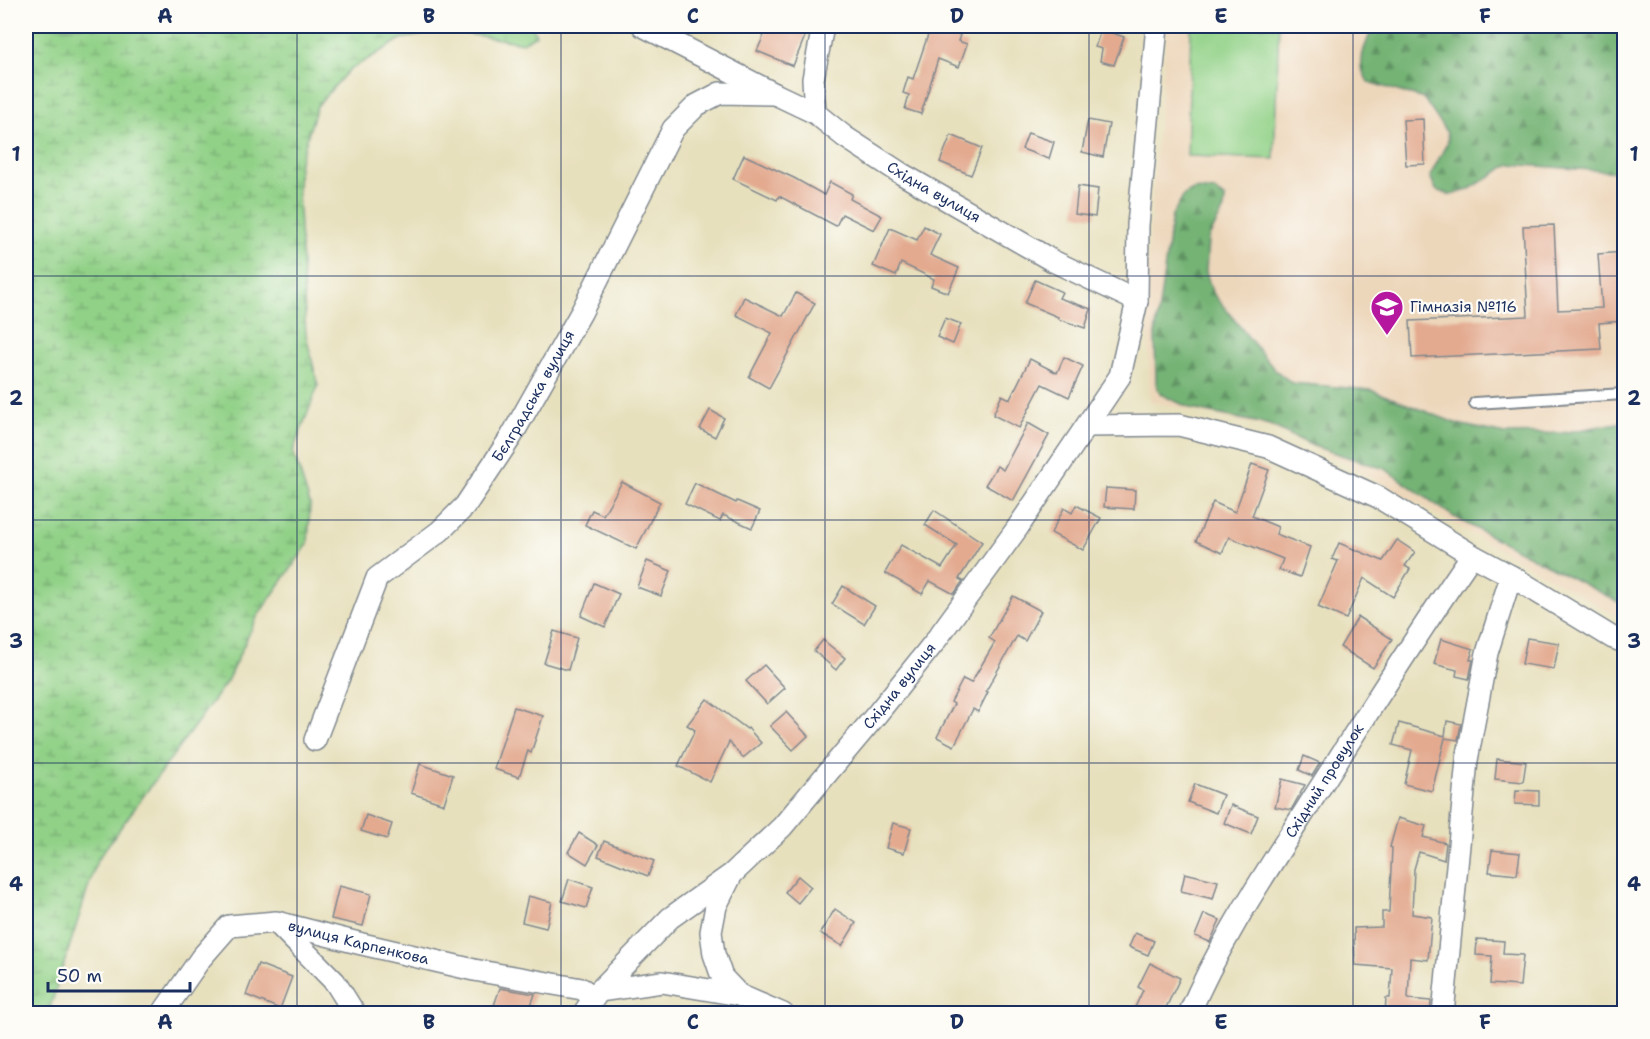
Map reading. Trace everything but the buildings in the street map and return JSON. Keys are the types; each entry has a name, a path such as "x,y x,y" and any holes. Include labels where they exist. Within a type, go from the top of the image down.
{"street":[{"name":"Східна вулиця","path":"643,26 815,113 844,136 902,174 1053,261 1137,302"},
{"path":"815,113 813,79 824,26"},
{"name":"Східна вулиця","path":"592,1000 670,918 732,874 782,827 933,644 1016,530 1120,376 1137,302 1138,225 1157,26"},
{"name":"Бєлградська вулиця","path":"315,740 377,578 440,531 465,506 511,437 582,311 673,129 697,105 720,93 775,94"},
{"path":"1087,426 1179,425 1268,447 1378,497 1612,638 1624,642"},
{"name":"Східний провулок","path":"1189,1014 1199,988 1231,928 1434,609 1472,555"},
{"path":"1443,1014 1467,760 1487,653 1511,576"},
{"path":"732,874 716,906 711,932 714,954 722,977 739,995"},
{"path":"276,922 334,982 355,1014"},
{"name":"вулиця Карпенкова","path":"162,1014 201,958 229,926 276,922 474,970 582,989 592,1000"},
{"path":"592,1000 662,982 739,995 783,1014"}],"lane":[{"path":"1475,403 1624,394"}],"shaded area":[{"name":"Гімназія №116","path":"1167,26 1602,26 1624,39 1624,620 1348,464 1270,428 1150,401 1147,271"}],"green space":[{"path":"26,26 532,26 536,35 523,43 445,30 401,39 348,71 317,106 299,164 298,192 306,335 318,386 293,451 310,504 308,544 257,617 227,681 97,860 48,1014 26,1013"},
{"path":"1191,26 1279,26 1274,159 1187,156"},
{"path":"1379,26 1603,26 1615,33 1624,31 1624,171 1510,164 1468,190 1451,195 1436,190 1430,176 1448,141 1447,133 1424,99 1368,82 1361,68 1363,52 1369,36"},
{"path":"1195,189 1216,191 1225,198 1224,209 1208,239 1206,272 1212,292 1274,369 1292,383 1371,390 1458,424 1505,434 1562,433 1624,422 1624,605 1454,517 1385,469 1313,446 1270,425 1192,409 1160,394 1156,383 1155,335 1172,215 1184,195"}],"place":[{"name":"Гімназія №116","path":"1387,336"}]}
